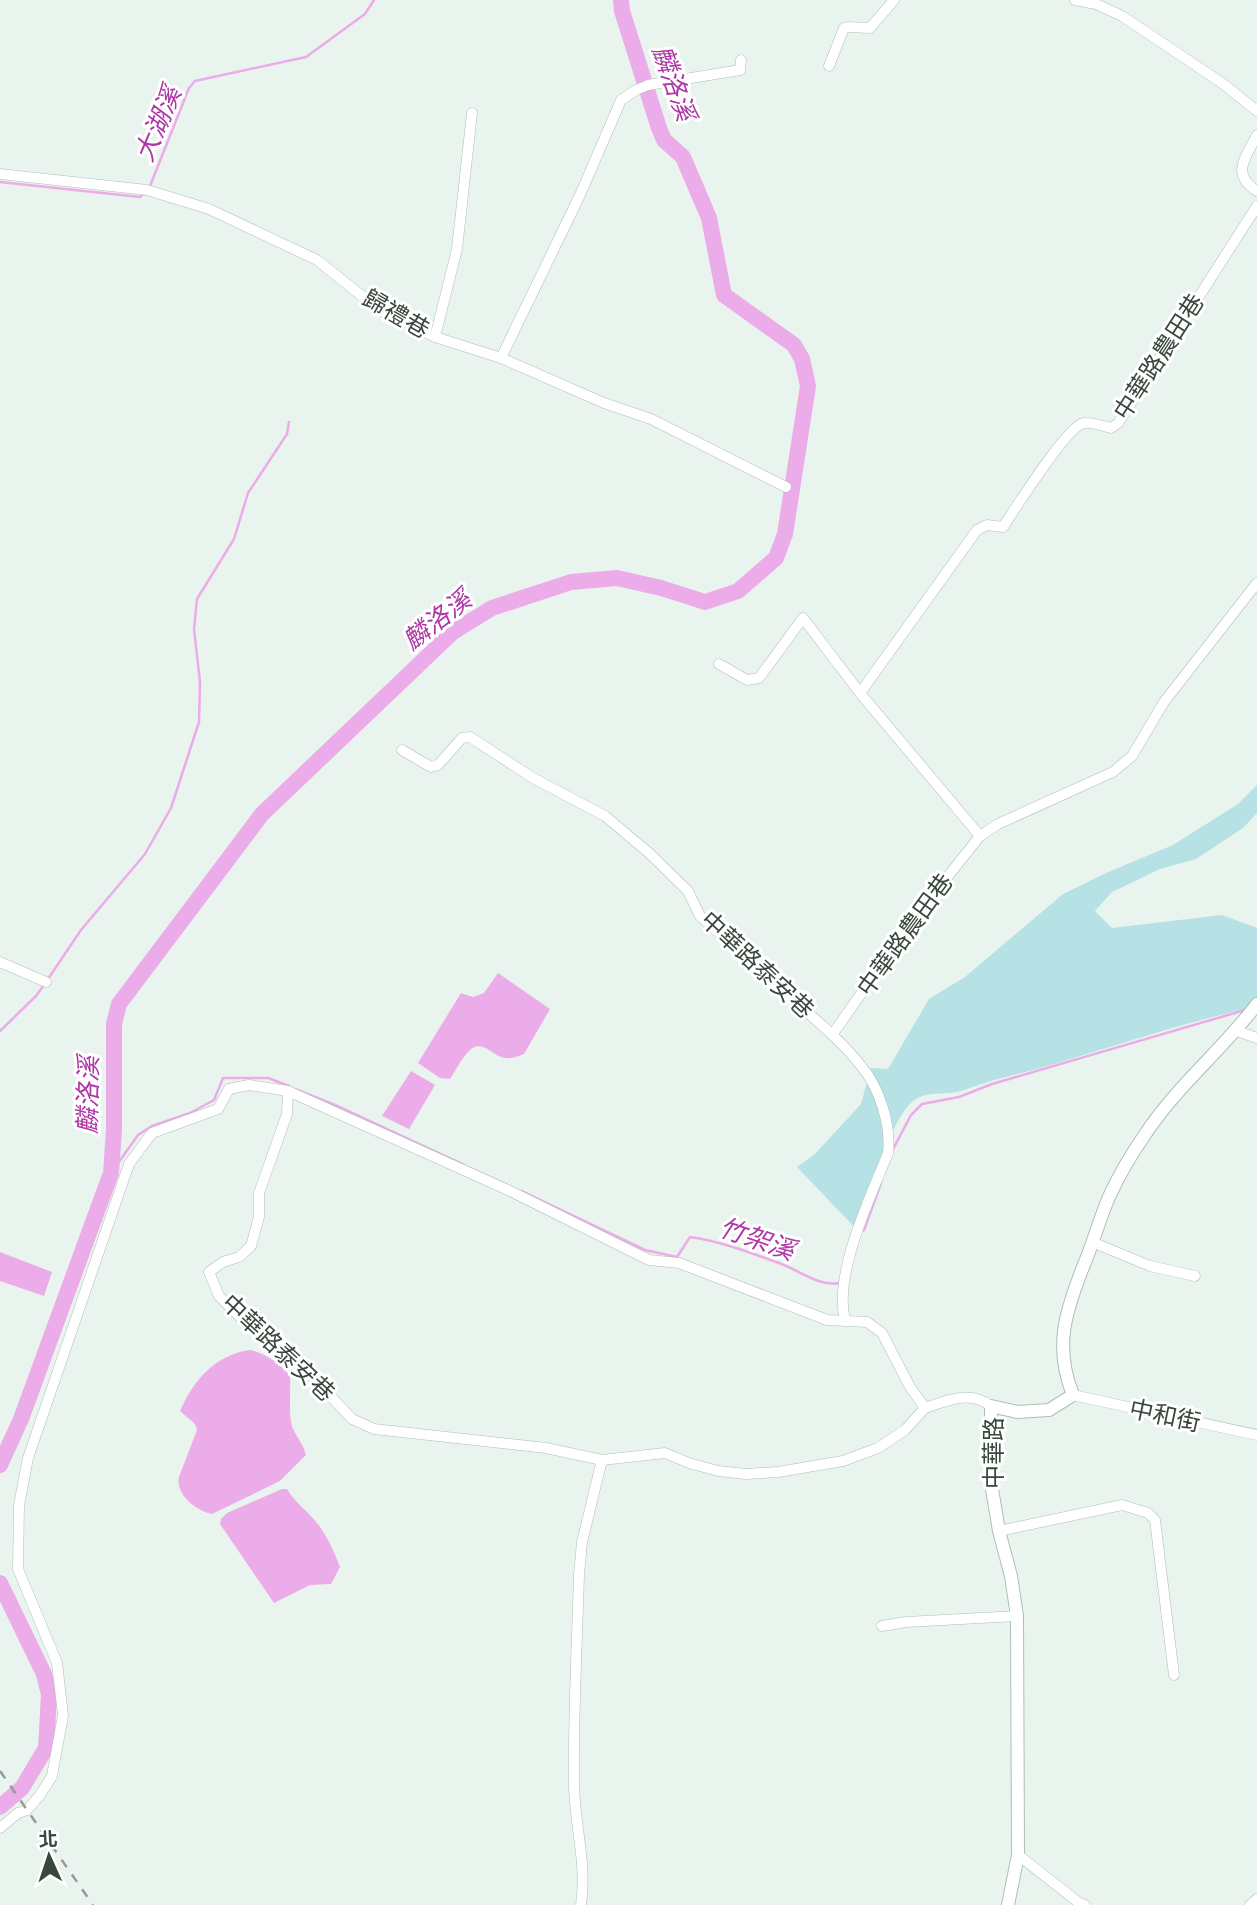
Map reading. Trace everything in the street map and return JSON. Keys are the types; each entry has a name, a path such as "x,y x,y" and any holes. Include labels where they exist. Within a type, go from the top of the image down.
{"street":[{"path":"828,66 844,28 870,28 894,0"},
{"path":"1075,0 1096,4 1122,16 1223,83 1257,111"},
{"path":"501,358 580,195 621,100 648,85 740,70 740,60"},
{"path":"435,337 457,249 472,113"},
{"path":"1257,135 1241,169 1241,177 1257,191"},
{"name":"歸禮巷","path":"0,174 147,190 209,209 317,260 377,308 435,337 501,358 604,403 651,419 786,487"},
{"name":"中華路農田巷","path":"860,693 977,530 987,524 1003,527 1035,478 1075,427 1085,422 1111,428 1118,423 1257,206"},
{"name":"中華路農田巷","path":"832,1035 913,920 980,836 998,824 1113,772 1132,756 1164,702 1257,583"},
{"path":"719,664 747,680 758,678 803,618 860,693 980,836"},
{"name":"中華路泰安巷","path":"402,750 431,767 439,765 462,738 470,737 533,778 605,816 688,891 700,916 832,1035 863,1067 875,1087 889,1136 888,1153 858,1231 842,1296 845,1320"},
{"path":"0,962 46,982"},
{"path":"1073,1395 1062,1352 1063,1331 1072,1296 1109,1197 1147,1131 1195,1073 1237,1031 1257,1004"},
{"path":"1237,1031 1257,1038"},
{"path":"0,1828 27,1810 51,1776 62,1715 57,1663 18,1569 19,1505 28,1458 129,1164 152,1133 218,1109 229,1089 249,1085 288,1091 508,1190 649,1260 679,1263 827,1320 867,1322 882,1333 925,1408"},
{"name":"中華路泰安巷","path":"288,1091 286,1114 259,1194 259,1217 251,1245 239,1257 223,1262 209,1272 219,1296 254,1331 292,1355 352,1419 374,1429 546,1448 602,1460 665,1453 718,1471 746,1474 778,1472 843,1461 878,1448 905,1430 925,1408 949,1399 970,1396 991,1406"},
{"path":"1092,1242 1150,1266 1195,1276"},
{"name":"中華路","path":"1008,1905 1018,1855 1017,1616 991,1483 991,1406 1017,1412 1049,1410 1073,1395"},
{"name":"中和街","path":"1073,1395 1257,1436"},
{"path":"581,1905 581,1855 574,1789 579,1575 582,1542 602,1460"},
{"path":"999,1531 1122,1505 1148,1513 1155,1520 1174,1675"},
{"path":"882,1626 906,1622 1017,1616"},
{"path":"1018,1855 1085,1905"},
{"path":"1250,1905 1257,1899"}],"shaded area":[{"path":"1257,785 1257,813 1243,828 1196,859 1160,869 1112,892 1095,911 1112,928 1222,915 1257,928 1257,998 1250,1008 1179,1026 958,1092 918,1098 895,1126 861,1234 797,1167 814,1155 861,1104 871,1068 888,1069 929,999 965,977 1063,894 1173,845 1238,804"},
{"path":"498,973 550,1009 524,1054 504,1058 486,1048 474,1047 464,1056 450,1079 440,1078 418,1063 461,993 473,997 484,993"},
{"path":"411,1071 435,1085 409,1129 382,1116"},
{"path":"0,1252 52,1272 44,1296 0,1281"},
{"path":"249,1350 272,1359 290,1376 291,1424 306,1455 280,1481 212,1514 193,1505 180,1490 179,1477 197,1430 195,1424 180,1411 192,1389 207,1371 225,1358"},
{"path":"287,1489 317,1523 340,1567 331,1584 310,1585 274,1603 220,1524 227,1513"}],"waterway":[{"name":"大湖溪","path":"150,186 189,88 195,81 306,57 365,14 374,0"},
{"name":"麟洛溪","path":"0,1465 21,1419 111,1173 114,1130 114,1024 119,1004 262,814 453,632 492,608 571,582 617,578 705,602 738,591 776,558 785,534 808,386 802,359 794,345 724,295 709,218 683,157 664,140 659,128 622,11 621,0"},
{"name":"大湖溪","path":"0,182 140,197 143,194"},
{"path":"48,979 81,930 145,854 171,808 199,722 200,682 194,629 197,599 234,539 248,493 287,434 289,422"},
{"path":"0,1031 44,985"},
{"name":"竹架溪","path":"892,1151 911,1115 922,1104 959,1097 992,1084 1245,1010"},
{"name":"竹架溪","path":"111,1173 138,1135 152,1126 190,1113 214,1100 223,1078 268,1078 289,1086"},
{"name":"竹架溪","path":"295,1089 464,1165"},
{"name":"竹架溪","path":"861,1231 864,1230 881,1183"},
{"name":"竹架溪","path":"521,1191 645,1250 677,1257 690,1237 746,1251 824,1283 840,1283 840,1280"},
{"name":"竹架溪","path":"848,1246 852,1233"},
{"name":"麟洛溪","path":"0,1583 44,1674 49,1695 46,1748 22,1788 0,1807"}],"railway":[{"path":"0,1771 93,1905"}]}
